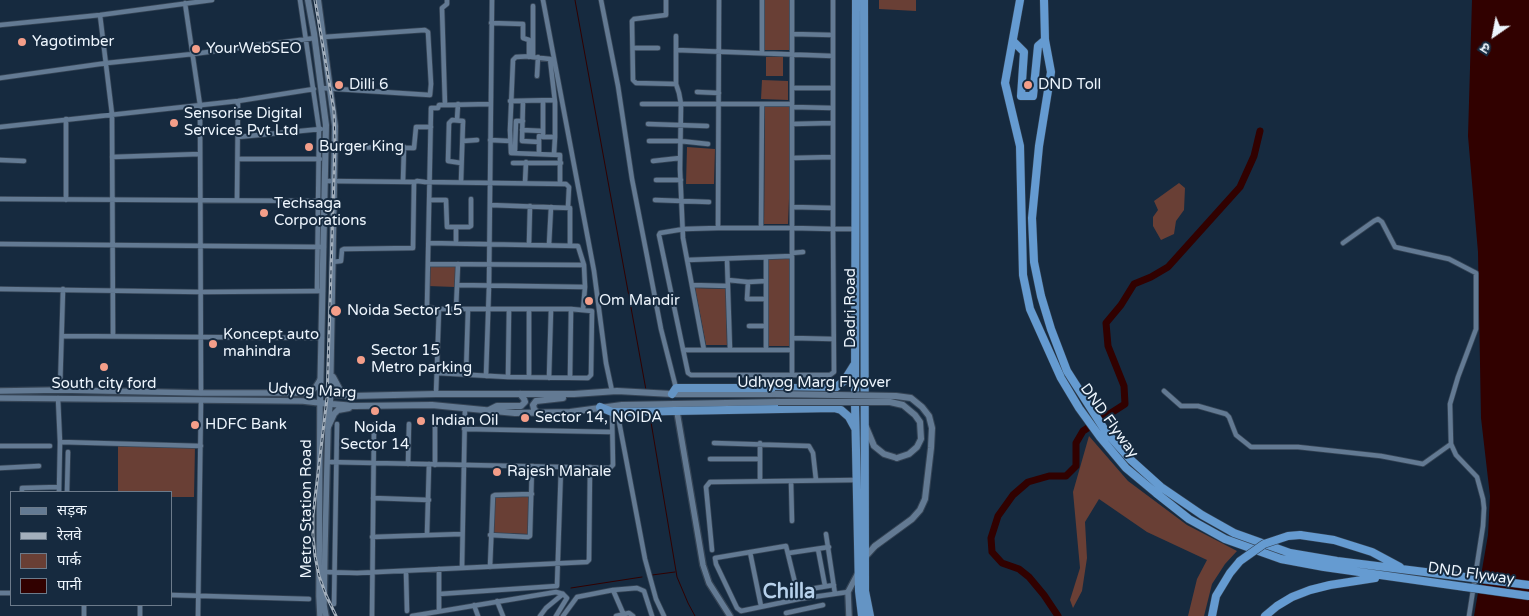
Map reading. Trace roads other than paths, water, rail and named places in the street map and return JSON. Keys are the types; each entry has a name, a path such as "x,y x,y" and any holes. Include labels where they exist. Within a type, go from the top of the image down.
{"highway":[{"name":"Dadri Road","path":"856,0 856,480 862,616"},
{"name":"Dadri Road","path":"861,575 865,557 864,0"},
{"name":"DND Flyway","path":"1020,0 1005,83 1020,146 1023,275 1030,309 1062,378 1126,468 1189,519 1225,538 1281,558 1333,569 1529,596"},
{"name":"DND Flyway","path":"1044,0 1045,40 1051,72 1038,146 1032,218 1034,262 1041,296 1051,329 1067,371 1089,414"},
{"path":"1013,41 1024,52 1021,96 1033,96 1038,46 1045,40"},
{"path":"671,392 835,388 844,381 855,363"},
{"path":"855,376 859,385 865,385"},
{"path":"834,408 835,388"},
{"path":"600,407 618,409 834,408 841,410 848,417 856,430"},
{"name":"DND Flyway","path":"1098,428 1161,487 1202,515 1234,533 1290,553 1337,561 1529,585"},
{"path":"1212,616 1216,596 1240,560 1264,544 1288,536 1300,535 1334,540 1372,552 1405,570"},
{"path":"1266,616 1277,606 1292,597 1310,590 1372,578 1399,578"},
{"name":"Dadri Road","path":"862,591 870,616"}],"main road":[{"path":"308,0 315,38 326,181 322,200 320,403"},
{"path":"318,0 334,126 332,394 330,404"},
{"path":"331,371 340,390 352,396"},
{"name":"Udhyog Marg Flyover","path":"615,391 896,396 911,398 929,416 932,428 925,500 920,510 912,519 876,546 865,557"},
{"name":"Udyog Marg","path":"321,393 352,396 574,394 615,391"},
{"path":"488,410 497,406 521,406 525,402 520,394"},
{"path":"537,412 533,405 536,401 562,398 574,394"},
{"name":"Udhyog Marg Flyover","path":"676,408 778,402 890,402 903,405 915,415 920,422 921,439 917,447 908,454 897,458 884,454 874,446 865,421"},
{"name":"Udyog Marg","path":"320,403 355,406 432,405 537,412 570,412 600,407"},
{"path":"328,427 332,416 336,412 355,406"}],"street":[{"path":"0,25 100,15 212,0"},
{"path":"300,0 318,89"},
{"path":"445,105 442,8 447,4 447,0"},
{"path":"486,376 489,286 492,0"},
{"path":"543,0 594,271 606,363 615,391"},
{"path":"601,0 618,86 632,179 661,329 671,392"},
{"path":"666,0 666,14 634,18 632,21 633,80 635,82 676,84"},
{"path":"718,228 719,0"},
{"path":"762,0 762,53"},
{"path":"792,0 792,375"},
{"path":"833,0 833,229 834,372 832,375 691,375 688,372 659,235 661,232 718,228 792,228 833,229 855,229"},
{"path":"185,3 200,105 201,393"},
{"path":"530,57 533,55 534,6"},
{"path":"100,15 112,114 113,336"},
{"path":"491,23 523,24 523,38 529,40 530,57"},
{"path":"0,127 238,102 318,89 365,90 430,95 428,32 426,30 324,37"},
{"path":"792,34 833,35"},
{"path":"676,36 676,84 681,104 680,158 683,238 704,350"},
{"path":"0,78 315,38"},
{"path":"633,48 658,48"},
{"path":"676,50 833,56"},
{"path":"554,154 555,102 550,58 516,57 513,60 510,101 511,153 554,154 561,156 560,183"},
{"path":"537,76 538,57"},
{"path":"792,88 833,88"},
{"path":"697,92 719,93"},
{"path":"510,101 555,102"},
{"path":"523,101 522,141 539,142"},
{"path":"544,101 543,137 555,137"},
{"path":"238,102 238,200"},
{"path":"642,104 719,103 833,108"},
{"path":"457,120 458,104"},
{"path":"437,373 549,378 588,378 591,376 592,311 571,309 439,309 427,307 430,200 428,182 431,108 438,108 439,105 490,104"},
{"path":"761,228 762,104"},
{"path":"66,119 66,200"},
{"path":"461,182 462,163 463,121 450,121 448,161 462,163"},
{"path":"515,150 516,122 523,121"},
{"path":"792,124 833,123"},
{"path":"648,124 707,126"},
{"path":"510,130 555,126"},
{"path":"334,147 415,147 416,127 431,127"},
{"path":"0,199 322,200 320,159 323,129 238,137"},
{"path":"539,136 539,154"},
{"path":"462,141 477,140"},
{"path":"490,140 510,141"},
{"path":"649,141 680,141 708,144"},
{"path":"403,181 404,147"},
{"path":"112,157 200,154"},
{"path":"792,158 833,157"},
{"path":"653,161 680,158"},
{"path":"238,159 320,159"},
{"path":"0,160 24,161"},
{"path":"525,183 526,162"},
{"path":"513,163 561,163"},
{"path":"656,180 681,180"},
{"path":"326,181 403,181 419,184 428,182 566,184 569,187 568,207 571,209 570,245"},
{"path":"332,262 341,261 342,250 344,249 414,248 415,182"},
{"path":"430,200 446,200 447,226 456,227 470,227 471,200"},
{"path":"655,200 709,202"},
{"path":"490,205 568,207"},
{"path":"529,244 530,206"},
{"path":"549,245 551,207"},
{"path":"792,207 833,208"},
{"path":"1343,243 1378,219 1382,222 1395,247 1449,259 1476,273 1476,329 1450,398 1451,444 1456,455 1477,477 1483,498 1484,526 1469,616"},
{"path":"456,227 456,243"},
{"path":"429,243 570,245 580,248 584,265 583,310"},
{"path":"0,244 321,247"},
{"path":"687,260 766,257 803,252"},
{"path":"766,257 766,350"},
{"path":"727,259 730,350"},
{"path":"428,264 584,265"},
{"path":"456,309 458,264"},
{"path":"728,280 766,281"},
{"path":"748,282 747,299 766,299"},
{"path":"457,286 585,287"},
{"path":"692,286 728,286"},
{"path":"0,289 201,292 320,291"},
{"path":"60,390 63,289"},
{"path":"436,394 439,309"},
{"path":"466,374 468,309"},
{"path":"508,377 509,309"},
{"path":"529,309 529,377"},
{"path":"549,378 551,309"},
{"path":"570,378 571,309"},
{"path":"749,326 766,326"},
{"path":"62,336 322,338"},
{"path":"792,338 834,339"},
{"path":"683,350 792,350"},
{"name":"Udyog Marg","path":"0,391 305,393 315,388 321,378"},
{"path":"1164,390 1181,406 1198,406 1228,415 1236,435 1251,447 1298,447 1336,450 1423,464 1451,444"},
{"name":"Udyog Marg","path":"0,398 303,401 320,403"},
{"path":"22,491 22,488 59,490 60,442 58,398"},
{"path":"198,616 201,522 201,400"},
{"path":"303,401 314,407 320,418"},
{"name":"Metro Station Road","path":"320,403 320,616"},
{"name":"Metro Station Road","path":"326,616 324,606 330,404"},
{"path":"462,568 465,408"},
{"path":"676,408 703,565 709,583 730,616"},
{"path":"319,462 610,468 613,467 612,432 618,409"},
{"path":"618,409 645,559 656,599 664,616"},
{"path":"334,604 337,424"},
{"path":"408,464 409,424"},
{"path":"372,616 374,425"},
{"path":"435,426 435,464"},
{"path":"464,429 612,432"},
{"path":"60,442 201,446"},
{"path":"714,443 810,446 813,453 816,480"},
{"path":"760,443 760,481"},
{"path":"0,446 50,446"},
{"path":"67,491 68,452"},
{"path":"710,459 760,459"},
{"path":"427,535 429,464"},
{"path":"0,468 39,466"},
{"path":"490,535 530,536 532,466"},
{"path":"439,594 556,586 558,584 561,467"},
{"path":"325,572 406,571 585,562 589,560 590,467"},
{"path":"712,550 707,485 710,482 856,480"},
{"path":"791,481 792,521"},
{"path":"490,567 492,496 495,494 532,494"},
{"path":"373,498 429,500"},
{"path":"372,537 462,534"},
{"path":"826,534 834,594"},
{"path":"799,599 789,553 785,546 715,558 716,564 738,609 741,611 799,599 862,591"},
{"path":"789,553 829,547"},
{"path":"818,549 825,586"},
{"path":"750,552 760,606"},
{"path":"438,613 439,569"},
{"path":"406,571 407,611"},
{"path":"849,616 848,592 861,575"},
{"path":"798,591 834,585"},
{"path":"563,616 576,597 613,590 637,588 644,592 652,616"},
{"path":"613,590 623,613"},
{"path":"412,616 556,592 563,594 567,598 556,616"},
{"path":"540,616 546,608 563,594"},
{"path":"172,595 319,599"},
{"path":"497,602 502,616"},
{"path":"784,602 787,615 823,605"},
{"path":"474,605 478,616"},
{"path":"452,609 455,616"},
{"path":"616,616 623,613 629,613 633,616"}],"water":[{"path":"1472,0 1529,0 1529,616 1474,616 1488,535 1490,496 1481,418 1478,252 1468,136"}],"waterway":[{"path":"575,0 646,390"},
{"path":"1058,616 1029,577 1019,569 1002,563 992,552 991,538 998,516 1013,495 1028,482 1049,476 1066,476 1076,466 1076,443 1083,431 1125,404 1124,386 1108,346 1106,323 1121,305 1134,284 1168,267 1240,187 1254,156 1260,131"},
{"path":"650,416 677,577 695,616"},
{"path":"652,575 675,572"},
{"path":"571,588 642,577"}],"railway":[{"path":"315,0 334,111 335,144 327,398 313,515 313,536 319,576 336,616"}],"place":[{"name":"Yagotimber","path":"22,42"},
{"name":"YourWebSEO","path":"196,49"},
{"name":"Dilli 6","path":"339,85"},
{"name":"DND Toll","path":"1028,85"},
{"name":"Sensorise Digital Services Pvt Ltd","path":"174,123"},
{"name":"Burger King","path":"309,147"},
{"name":"Techsaga Corporations","path":"264,213"},
{"name":"Om Mandir","path":"589,301"},
{"name":"Noida Sector 15","path":"336,311"},
{"name":"Koncept auto mahindra","path":"213,344"},
{"name":"Sector 15 Metro parking","path":"361,360"},
{"name":"South city ford","path":"104,367"},
{"name":"Noida Sector 14","path":"375,411"},
{"name":"Sector 14, NOIDA","path":"525,418"},
{"name":"Indian Oil","path":"421,421"},
{"name":"HDFC Bank","path":"195,425"},
{"name":"Rajesh Mahale","path":"497,472"}],"district":[{"name":"Chilla","path":"789,593"}]}
